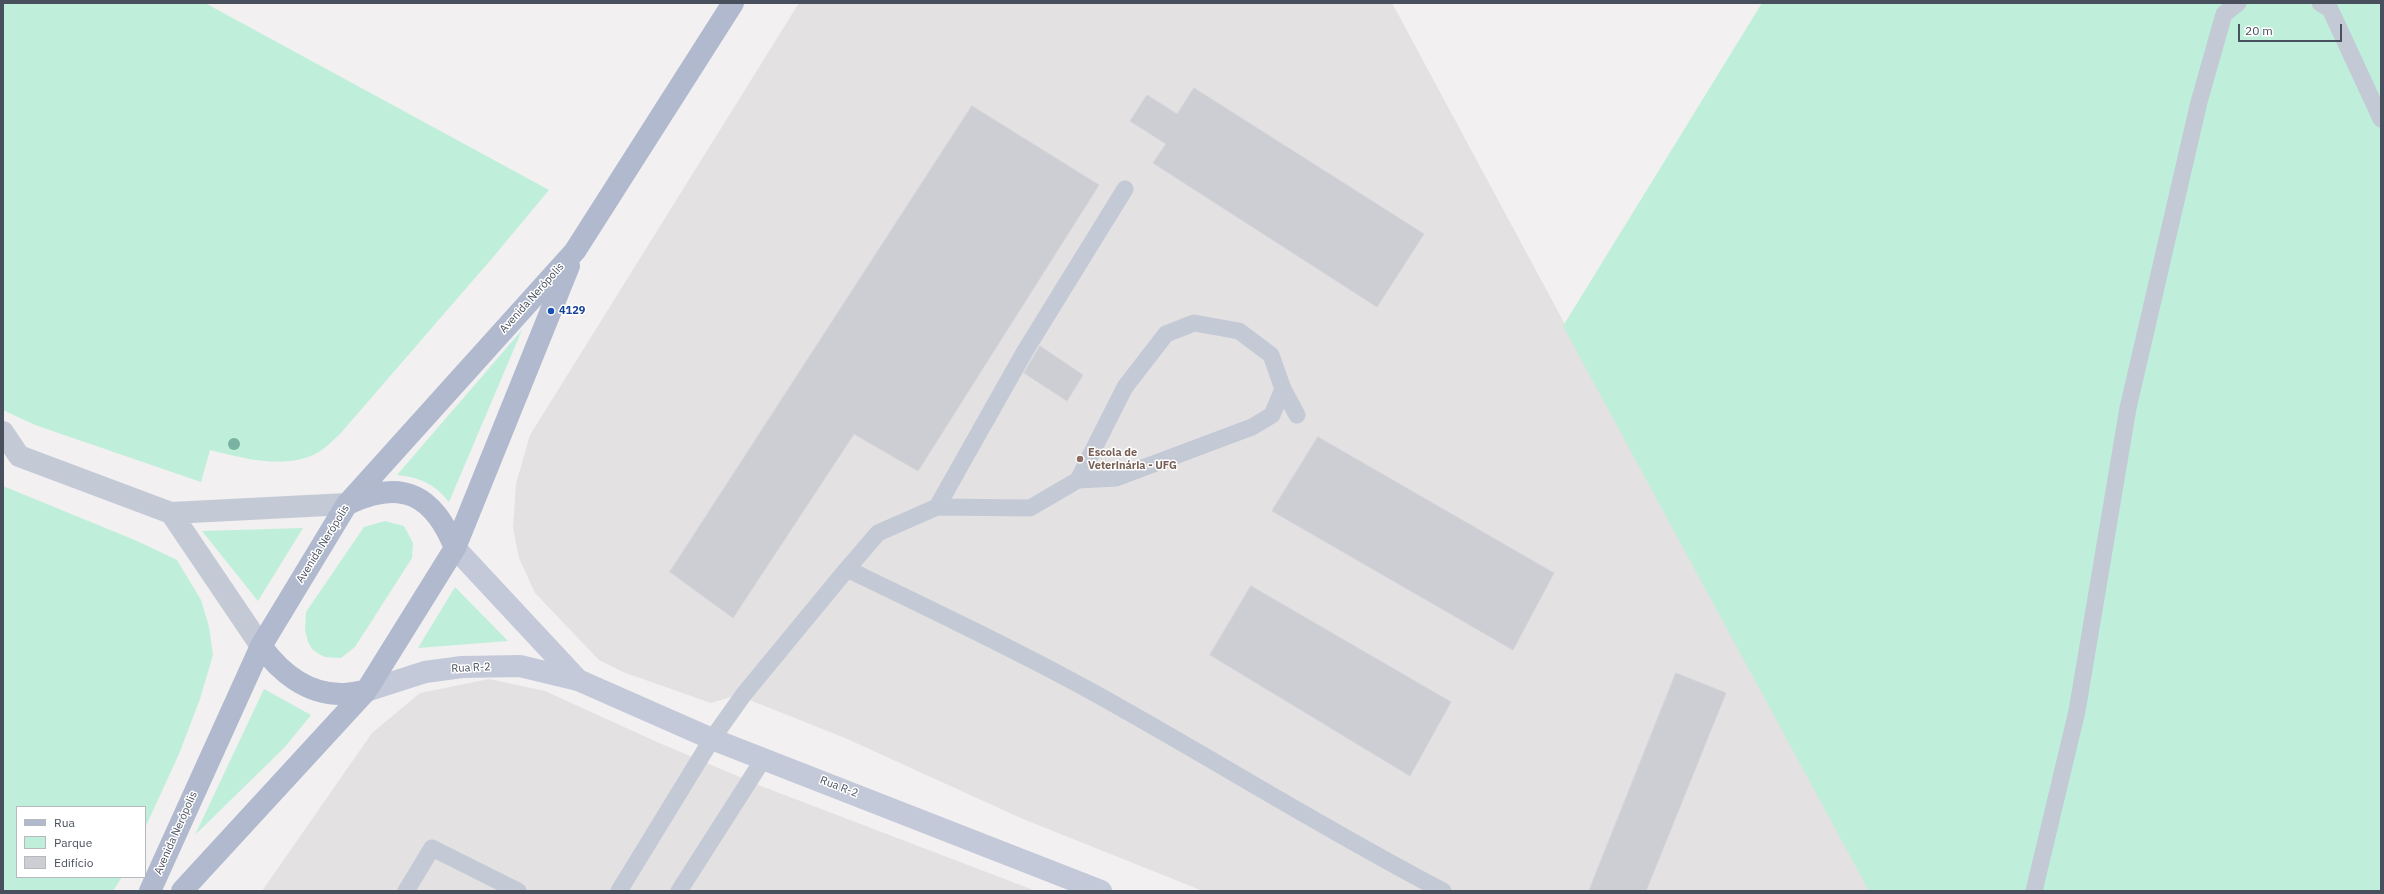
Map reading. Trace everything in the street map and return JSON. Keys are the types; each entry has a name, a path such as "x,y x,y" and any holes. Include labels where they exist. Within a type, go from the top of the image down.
{"main road":[{"name":"Avenida Nerópolis","path":"150,891 261,646 347,504 575,251 733,3"},
{"name":"Avenida Nerópolis","path":"182,891 366,691 455,548 575,251"},
{"path":"347,504 368,494 387,490 411,494 431,509 441,520 455,548"},
{"path":"261,646 275,665 288,676 314,689 340,694 366,691"}],"street":[{"path":"3,432 11,458 171,513 347,504"},
{"path":"171,513 261,646"},
{"name":"Rua R-2","path":"455,548 578,680"},
{"name":"Rua R-2","path":"366,691 425,672 462,667 520,666 578,680 712,739 764,758 1101,891"}],"lane":[{"path":"2034,891 2077,711 2131,392 2199,102 2224,14 2238,3"},
{"path":"2320,3 2330,9 2381,119"},
{"path":"937,507 1025,350 1125,189"},
{"path":"1078,480 1124,387 1166,334 1194,323 1239,332 1271,355 1283,389 1297,415"},
{"path":"619,891 712,739 744,694 878,533 937,507 1030,508 1078,480 1116,478 1252,427 1272,415 1283,389"},
{"path":"847,569 979,631 1082,686 1366,851 1442,891"},
{"path":"679,891 764,758"},
{"path":"406,891 432,848 518,891"}],"shaded area":[{"name":"Escola de Veterinária - UFG","path":"799,3 1392,3 1870,891 1203,891 1023,819 845,738 737,695 711,703 623,672 599,660 535,593 519,558 513,528 516,484 530,435"},
{"path":"489,679 545,691 657,742 761,786 1036,891 262,891 372,733 420,693"}],"green space":[{"path":"3,3 205,3 549,190 340,434 327,446 313,455 301,459 275,462 249,459 210,450 201,482 35,425 3,410"},
{"path":"1762,3 2381,3 2381,891 1869,891 1563,326"},
{"path":"522,330 449,502 438,490 426,482 397,475"},
{"path":"3,486 137,541 177,560 201,600 209,627 213,655 200,699 179,754 146,826 146,806 16,806 16,878 121,878 113,891 3,891"},
{"path":"385,521 404,526 413,543 412,558 355,647 341,658 325,657 312,649 308,642 305,630 306,612 364,527"},
{"path":"303,528 258,601 202,531"},
{"path":"455,587 508,641 418,648"},
{"path":"264,689 311,715 285,747 195,835"}],"building":[{"path":"1194,88 1424,234 1377,307 1153,163 1166,144 1130,121 1147,95 1177,114"},
{"path":"972,106 1099,185 918,471 854,434 733,618 670,572"},
{"path":"1040,346 1083,375 1067,401 1024,373"},
{"path":"1318,437 1554,573 1513,650 1272,511"},
{"path":"1251,586 1451,702 1410,776 1210,655"},
{"path":"1676,673 1726,693 1646,891 1589,891"}],"place":[{"name":"4129","path":"551,311"},
{"name":"Escola de Veterinária - UFG","path":"1080,459"}]}
